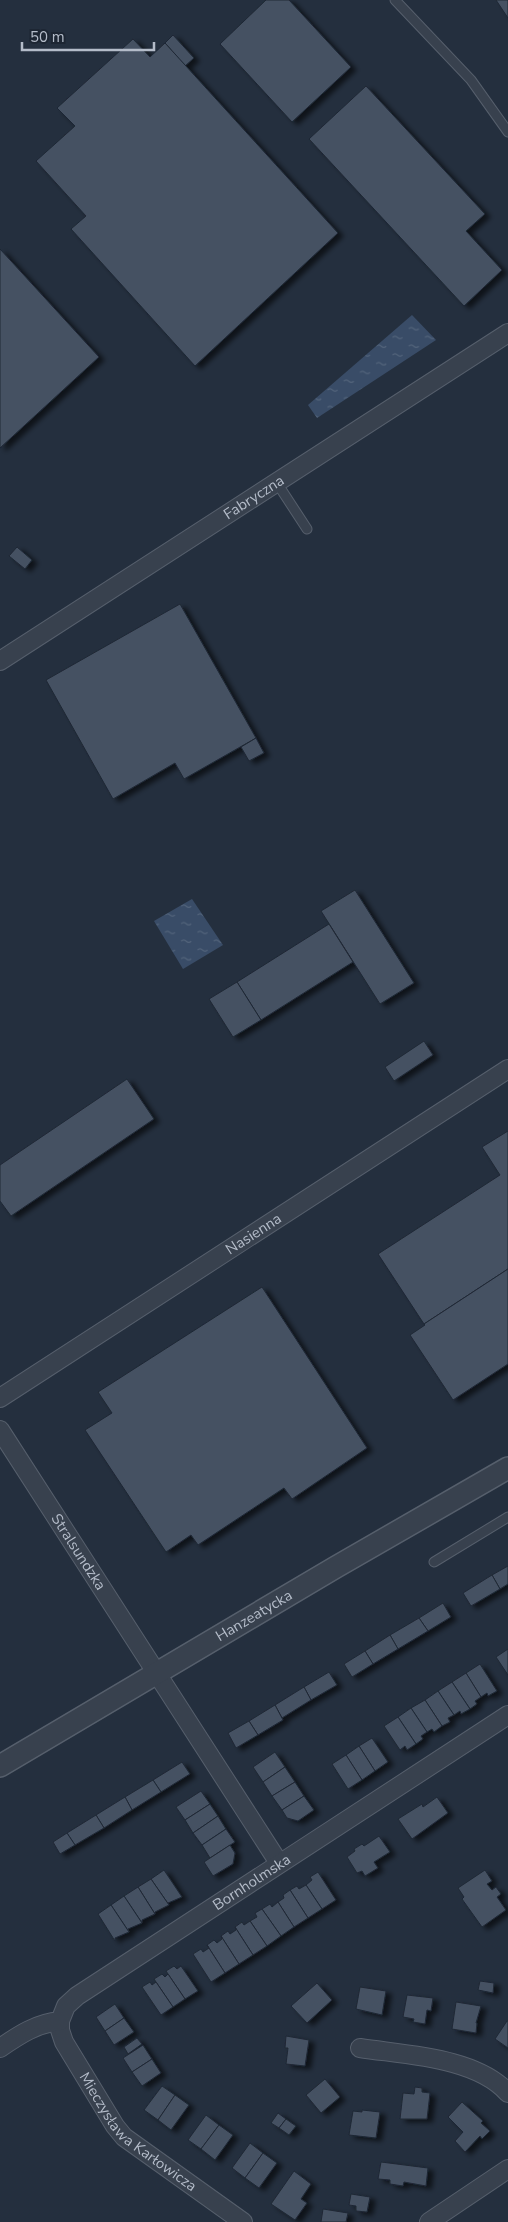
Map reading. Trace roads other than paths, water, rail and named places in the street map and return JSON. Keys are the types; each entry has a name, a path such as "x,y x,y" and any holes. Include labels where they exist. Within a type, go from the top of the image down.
{"street":[{"name":"Fabryczna","path":"0,662 508,333"},
{"name":"Nasienna","path":"0,1398 508,1070"},
{"name":"Stralsundzka","path":"0,1430 279,1863"},
{"name":"Hanzeatycka","path":"0,1766 336,1567 508,1468"},
{"name":"Bornholmska","path":"60,2021 66,2006 77,1996 508,1715"},
{"path":"0,2048 26,2031 49,2022 60,2021"},
{"name":"Mieczysława Karłowicza","path":"60,2021 60,2030 64,2042 115,2126 124,2137 243,2222"},
{"path":"360,2048 451,2063 486,2076 508,2094"},
{"path":"429,2222 508,2169"}],"lane":[{"path":"396,0 471,80 508,132"},
{"path":"277,483 307,529"},
{"path":"434,1562 508,1517"}],"water":[{"path":"412,315 436,340 317,418 308,405"},
{"path":"192,899 223,945 183,969 154,921"}]}
